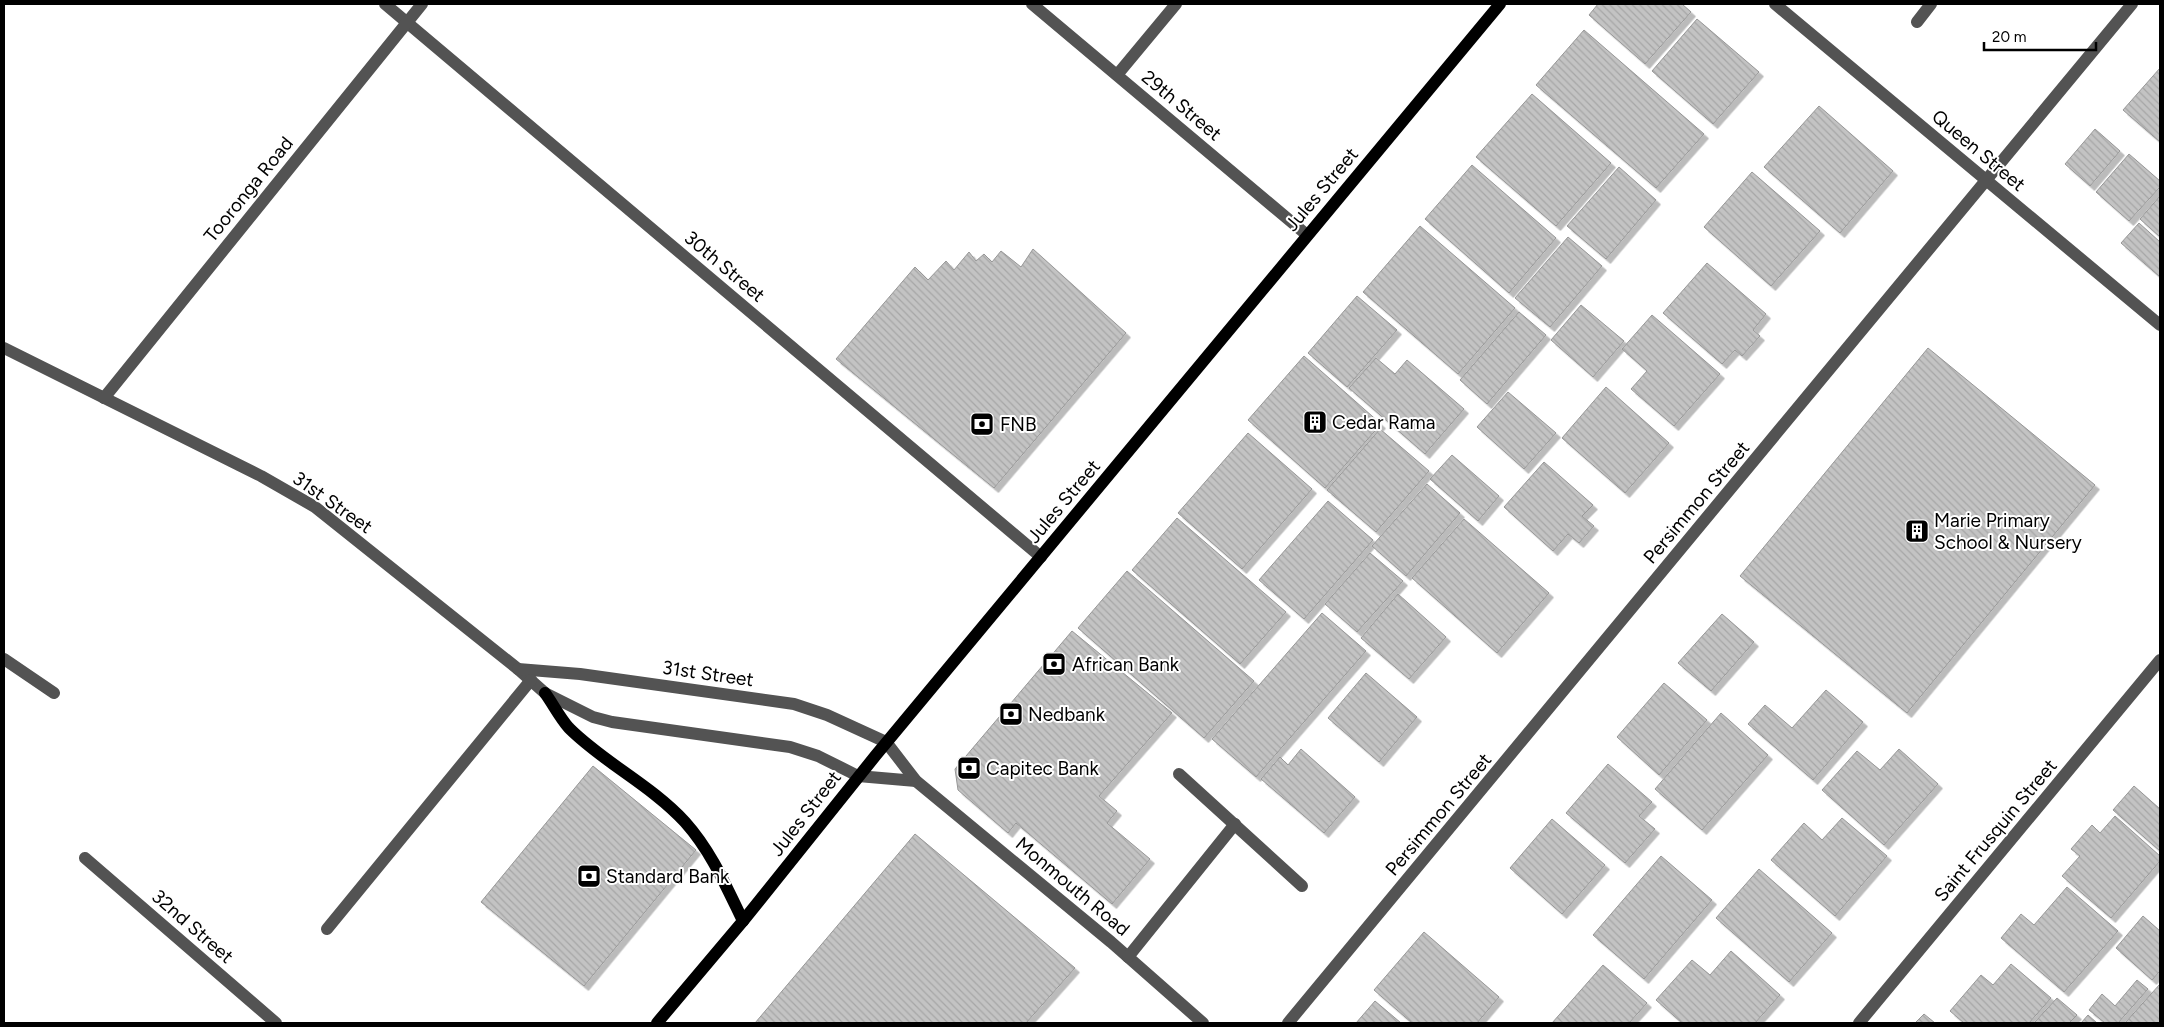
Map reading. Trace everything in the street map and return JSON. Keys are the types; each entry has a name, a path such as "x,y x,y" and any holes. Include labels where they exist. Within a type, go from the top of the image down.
{"main road":[{"name":"Jules Street","path":"657,1023 743,921 886,742 1500,4"},
{"path":"545,693 567,726 585,743 653,792 685,822 712,857 743,921"}],"street":[{"name":"30th Street","path":"385,4 1040,557"},
{"name":"Tooronga Road","path":"104,398 422,4"},
{"name":"29th Street","path":"1032,4 1307,235"},
{"path":"1117,76 1176,4"},
{"name":"Queen Street","path":"1775,4 2160,325"},
{"path":"1917,22 1931,4"},
{"name":"Persimmon Street","path":"1288,1023 2132,4"},
{"name":"31st Street","path":"4,348 260,476 315,507 518,669 545,693 577,710 612,722 790,747 818,756 858,776"},
{"path":"4,658 54,693"},
{"name":"Saint Frusquin Street","path":"1859,1023 2160,660"},
{"name":"31st Street","path":"518,669 580,674 794,704 827,715 886,742"},
{"path":"327,929 531,680"},
{"name":"Monmouth Road","path":"886,742 916,781 1128,957 1203,1023"},
{"path":"1179,774 1302,886"},
{"path":"858,776 916,781"},
{"path":"1128,957 1235,824"},
{"name":"32nd Street","path":"85,858 276,1023"}],"building":[{"path":"1598,4 1682,4 1691,12 1645,64 1589,15"},
{"path":"1697,19 1759,72 1713,124 1652,71"},
{"path":"1584,30 1704,134 1656,188 1536,85"},
{"path":"2160,68 2160,142 2123,110"},
{"path":"1532,94 1611,163 1556,226 1476,157"},
{"path":"1819,106 1893,171 1840,233 1764,167"},
{"path":"2095,129 2120,151 2090,186 2065,164"},
{"path":"2129,154 2160,181 2160,187 2129,221 2096,192"},
{"path":"1472,165 1556,238 1509,293 1425,219"},
{"path":"1619,167 1656,200 1606,259 1567,226"},
{"path":"1752,172 1820,231 1771,286 1704,227"},
{"path":"2160,196 2160,237 2140,219"},
{"path":"2139,223 2160,242 2160,277 2121,243"},
{"path":"1420,226 1515,308 1458,374 1363,292"},
{"path":"1568,237 1602,266 1550,327 1515,298"},
{"name":"FNB","path":"1033,249 1126,333 994,488 836,359 915,267 928,280 946,261 954,270 969,252 976,261 984,254 992,262 1001,251 1021,267"},
{"path":"1707,263 1766,314 1753,330 1760,336 1742,356 1735,350 1722,364 1663,313"},
{"path":"1357,296 1397,330 1347,387 1308,353"},
{"path":"1581,305 1624,341 1593,377 1551,340"},
{"path":"1519,312 1546,335 1487,404 1460,380"},
{"path":"1652,315 1720,374 1674,426 1631,389 1647,371 1622,349"},
{"name":"Marie Primary School & Nursery","path":"1928,348 2095,485 1907,713 1740,576"},
{"name":"Cedar Rama","path":"1304,356 1381,424 1325,488 1248,420"},
{"path":"1376,358 1395,374 1407,360 1464,409 1425,454 1349,388"},
{"path":"1606,387 1669,443 1625,493 1562,438"},
{"path":"1508,392 1556,433 1524,469 1477,427"},
{"path":"1380,429 1429,471 1376,532 1327,490"},
{"path":"1248,433 1312,489 1242,569 1178,513"},
{"path":"1452,455 1499,496 1478,521 1430,479"},
{"path":"1544,462 1593,505 1582,516 1594,526 1579,543 1568,534 1553,551 1504,507"},
{"path":"1427,484 1460,513 1406,576 1372,546"},
{"path":"1328,501 1373,540 1304,619 1259,580"},
{"path":"1177,518 1286,612 1240,664 1132,570"},
{"path":"1464,519 1549,593 1497,653 1412,578"},
{"path":"1370,553 1403,581 1357,632 1325,604"},
{"path":"1127,571 1254,681 1204,738 1078,628"},
{"path":"1398,594 1446,637 1409,679 1361,638"},
{"path":"1322,613 1366,651 1256,777 1212,739"},
{"path":"1722,614 1754,642 1711,691 1678,663"},
{"path":"1072,631 1172,713 1099,796 1117,811 1107,823 1150,859 1112,904 1016,823 1008,833 958,790 955,769"},
{"path":"1366,673 1417,717 1379,762 1328,718"},
{"path":"1664,683 1707,720 1659,775 1617,737"},
{"path":"1826,690 1863,722 1813,780 1748,724 1765,705 1792,728"},
{"path":"1721,713 1768,755 1702,830 1655,789"},
{"path":"1301,749 1355,797 1324,833 1261,779 1280,757 1288,765"},
{"path":"1899,749 1938,784 1884,845 1822,790 1857,751 1880,770"},
{"path":"1608,764 1652,802 1639,816 1655,829 1625,863 1566,813"},
{"name":"Standard Bank","path":"593,766 696,850 584,986 481,902"},
{"path":"2134,786 2160,809 2160,851 2113,810"},
{"path":"2115,816 2160,856 2160,861 2111,918 2062,876 2080,856 2071,849 2092,825 2100,833"},
{"path":"1842,818 1887,856 1835,916 1771,860 1804,823 1822,840"},
{"path":"1552,819 1605,865 1562,914 1510,868"},
{"path":"915,834 1075,968 1026,1023 755,1023"},
{"path":"1661,856 1712,900 1644,979 1593,935"},
{"path":"1759,869 1832,933 1789,982 1716,918"},
{"path":"2067,887 2118,931 2064,992 2001,938 2021,914 2034,925"},
{"path":"2143,916 2160,931 2160,971 2152,980 2116,948"},
{"path":"1424,932 1499,997 1477,1023 1412,1023 1374,990"},
{"path":"1731,951 1780,995 1755,1023 1682,1023 1656,1000 1692,960 1710,975"},
{"path":"2011,964 2051,998 2029,1023 1964,1023 1950,1011 1981,975 1993,985"},
{"path":"1603,965 1647,1003 1629,1023 1552,1023"},
{"path":"2137,980 2148,989 2118,1023 2105,1023 2089,1010 2102,994 2115,1006"},
{"path":"2160,984 2160,1023 2125,1023"},
{"path":"2057,998 2077,1015 2069,1023 2034,1023"},
{"path":"1375,1001 1401,1023 1356,1023"},
{"path":"1924,1014 1935,1023 1915,1023"},
{"path":"2088,1015 2097,1023 2081,1023"}],"place":[{"name":"Cedar Rama","path":"1315,422"},
{"name":"FNB","path":"982,424"},
{"name":"Marie Primary School & Nursery","path":"1917,531"},
{"name":"African Bank","path":"1054,664"},
{"name":"Nedbank","path":"1011,714"},
{"name":"Capitec Bank","path":"969,768"},
{"name":"Standard Bank","path":"589,876"}]}
